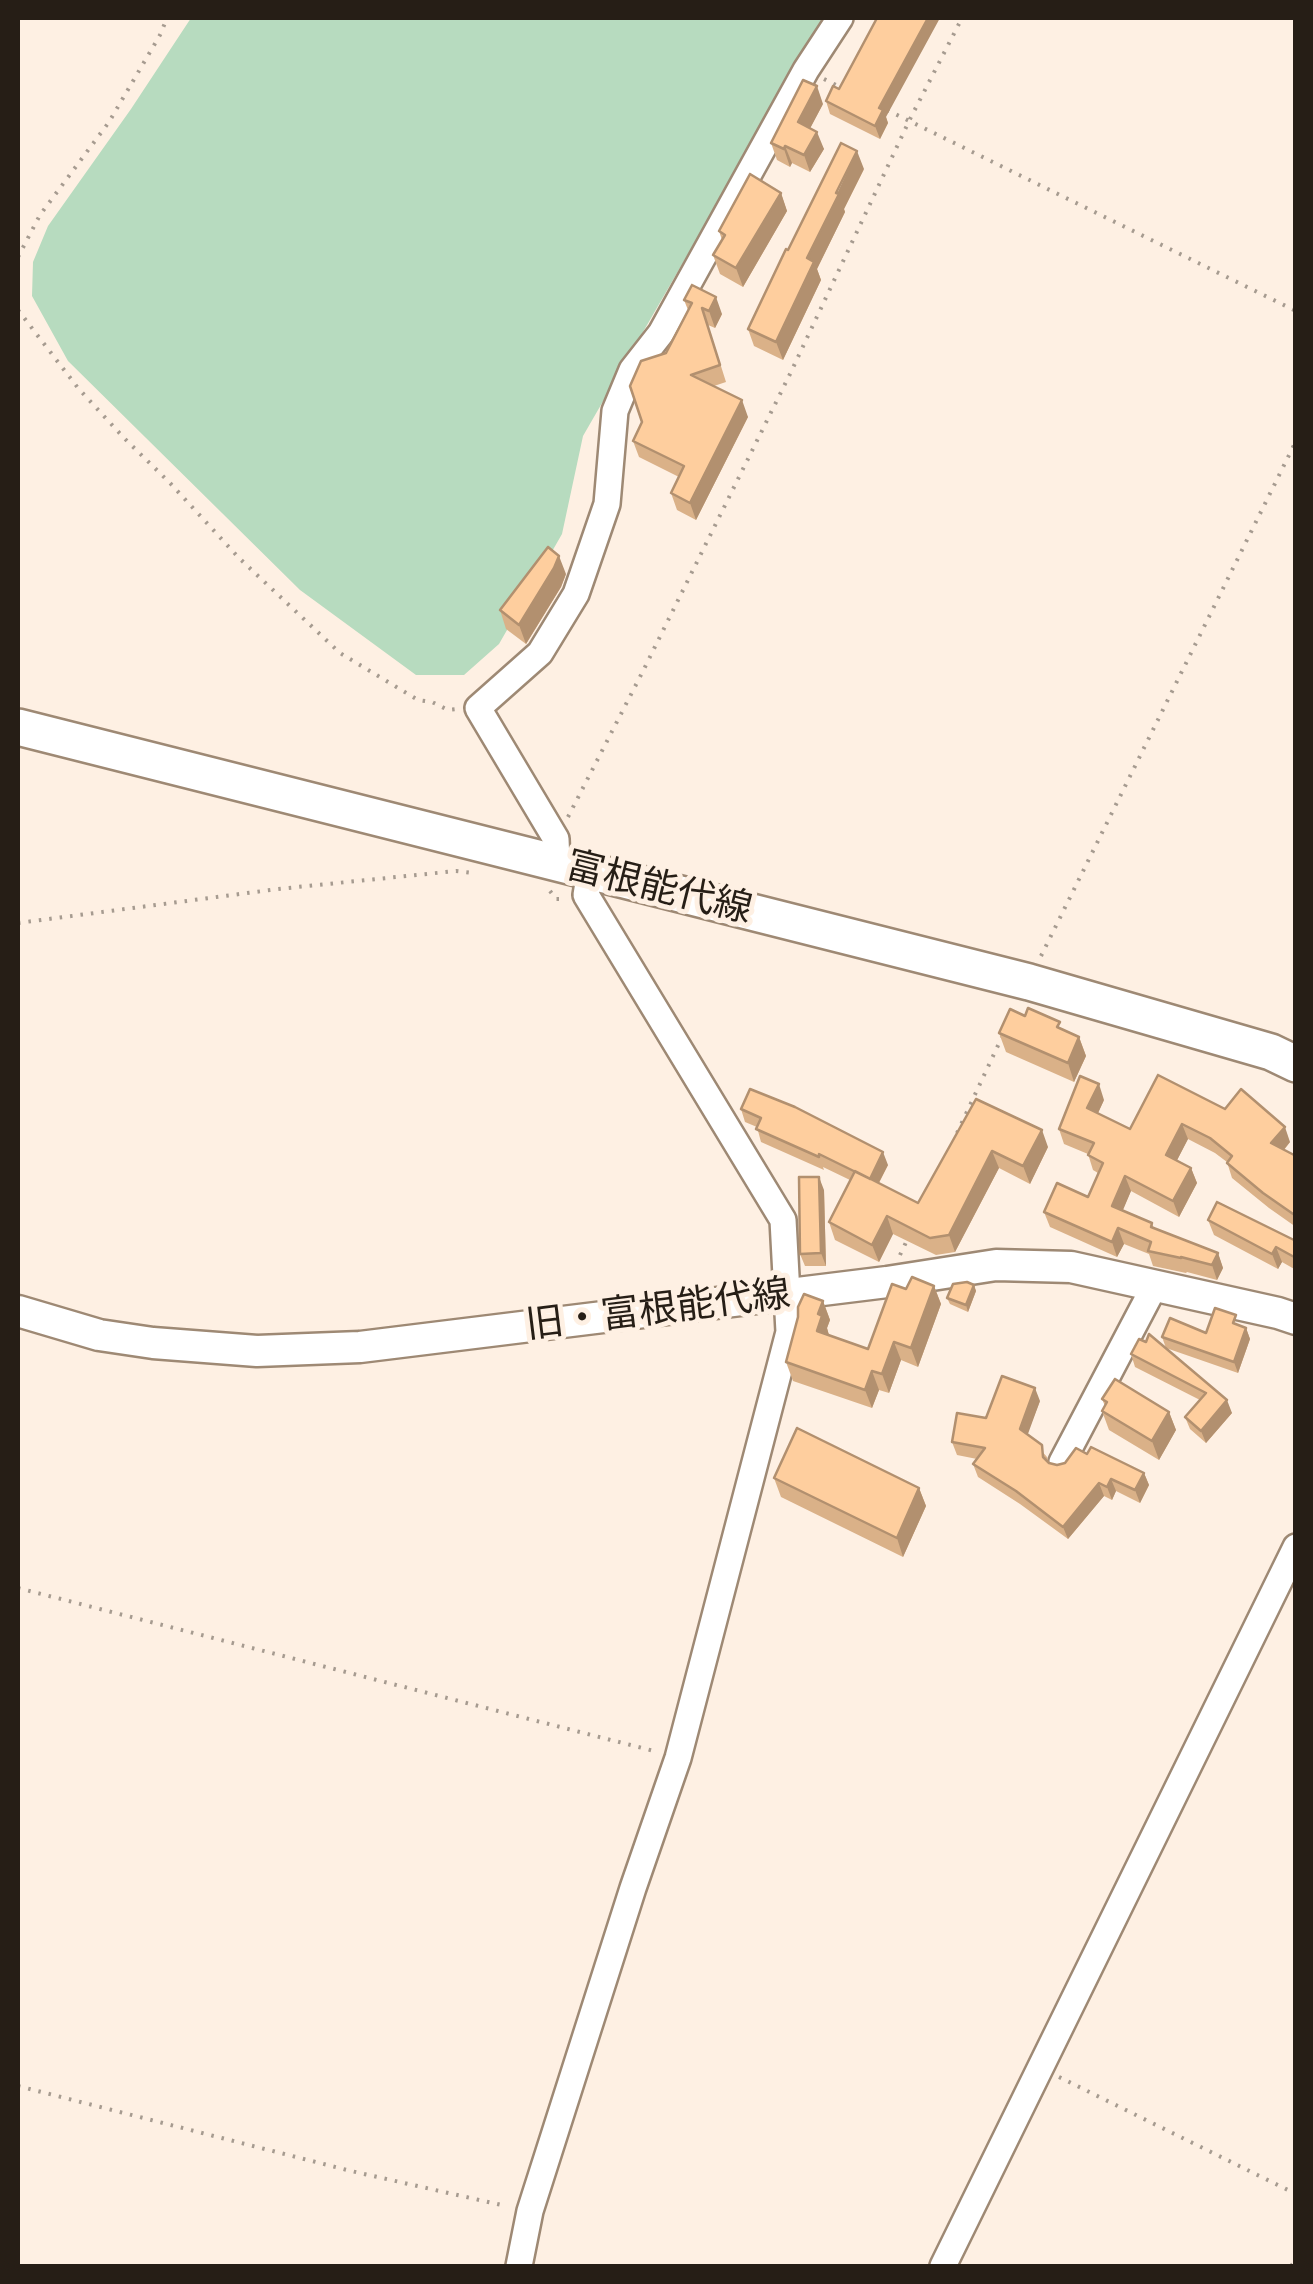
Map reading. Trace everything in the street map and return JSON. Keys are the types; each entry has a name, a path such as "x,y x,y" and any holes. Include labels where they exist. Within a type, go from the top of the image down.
{"main road":[{"name":"富根能代線","path":"18,727 568,872 1028,982 1254,1047 1296,1064"}],"street":[{"path":"519,2266 530,2212 678,1758 789,1332 783,1220 568,872 478,708 540,653 576,594 606,504 615,411 632,370 661,333 806,70 840,18"},
{"name":"旧・富根能代線","path":"18,1311 99,1335 152,1343 257,1351 360,1347 996,1265 1071,1267 1296,1319"},
{"path":"1062,1462 1155,1285"},
{"path":"943,2266 1296,1547"}],"path":[{"path":"18,257 40,215 109,122 168,18"},
{"path":"568,872 642,674 962,18"},
{"path":"806,70 840,87"},
{"path":"875,104 1296,311"},
{"path":"18,310 78,388 125,440 239,558 340,653 418,700 448,710 478,708"},
{"path":"1028,982 1296,441"},
{"path":"18,923 456,870 484,874"},
{"path":"954,1140 1004,1034"},
{"path":"887,1282 912,1229"},
{"path":"18,1588 678,1758"},
{"path":"1041,2068 1296,2194"},
{"path":"18,2086 530,2212"},
{"path":"1292,2266 1296,2260"}],"green space":[{"path":"191,18 824,18 583,436 562,534 499,644 464,675 416,675 300,590 68,361 32,296 33,262 48,226"}],"building":[{"path":"877,18 928,18 879,108 883,110 875,126 826,101 833,86 839,89"},
{"path":"803,80 817,86 798,122 817,132 804,155 771,143"},
{"path":"841,143 857,151 807,258 814,262 776,342 748,329"},
{"path":"750,174 781,193 736,268 713,255 725,235 719,231"},
{"path":"692,285 716,297 709,311 702,308 720,365 691,375 742,400 690,503 671,493 684,466 633,441 642,422 630,386 641,361 666,353 692,303 684,300"},
{"path":"548,547 559,556 519,625 500,610"},
{"path":"1028,1008 1060,1022 1057,1027 1079,1037 1068,1063 999,1033 1010,1009 1025,1016"},
{"path":"1158,1075 1225,1109 1241,1089 1285,1127 1271,1143 1296,1156 1296,1216 1227,1163 1232,1156 1210,1138 1182,1124 1166,1155 1191,1168 1173,1201 1125,1176 1112,1206 1152,1223 1151,1227 1218,1253 1212,1265 1148,1251 1151,1242 1118,1228 1112,1242 1044,1212 1057,1183 1088,1197 1103,1163 1088,1155 1094,1143 1059,1129 1080,1076 1099,1084 1087,1108 1130,1129"},
{"path":"750,1089 883,1152 870,1179 756,1129 761,1118 741,1109"},
{"path":"976,1099 1042,1130 1023,1166 992,1151 949,1235 930,1238 887,1216 872,1245 829,1222 855,1171 918,1203"},
{"path":"799,1177 819,1177 821,1253 800,1254"},
{"path":"1217,1202 1296,1241 1296,1258 1276,1247 1272,1254 1208,1220"},
{"path":"912,1277 934,1286 911,1348 894,1342 882,1374 872,1371 865,1390 786,1362 804,1294 823,1301 817,1331 868,1349 892,1284 906,1289"},
{"path":"953,1284 974,1285 966,1305 947,1298"},
{"path":"1215,1308 1236,1315 1233,1323 1246,1328 1234,1362 1162,1337 1170,1318 1206,1333"},
{"path":"1149,1334 1227,1400 1201,1431 1185,1417 1206,1393 1131,1354 1139,1339 1146,1342"},
{"path":"1002,1376 1035,1388 1020,1429 1042,1445 1043,1457 1049,1463 1065,1463 1076,1448 1087,1454 1091,1447 1144,1473 1135,1490 1111,1479 1107,1487 1099,1483 1063,1527 973,1464 985,1448 952,1442 957,1413 986,1418"},
{"path":"1115,1379 1169,1412 1152,1441 1102,1411 1107,1402 1102,1399"},
{"path":"797,1428 919,1488 897,1538 774,1478"}]}
